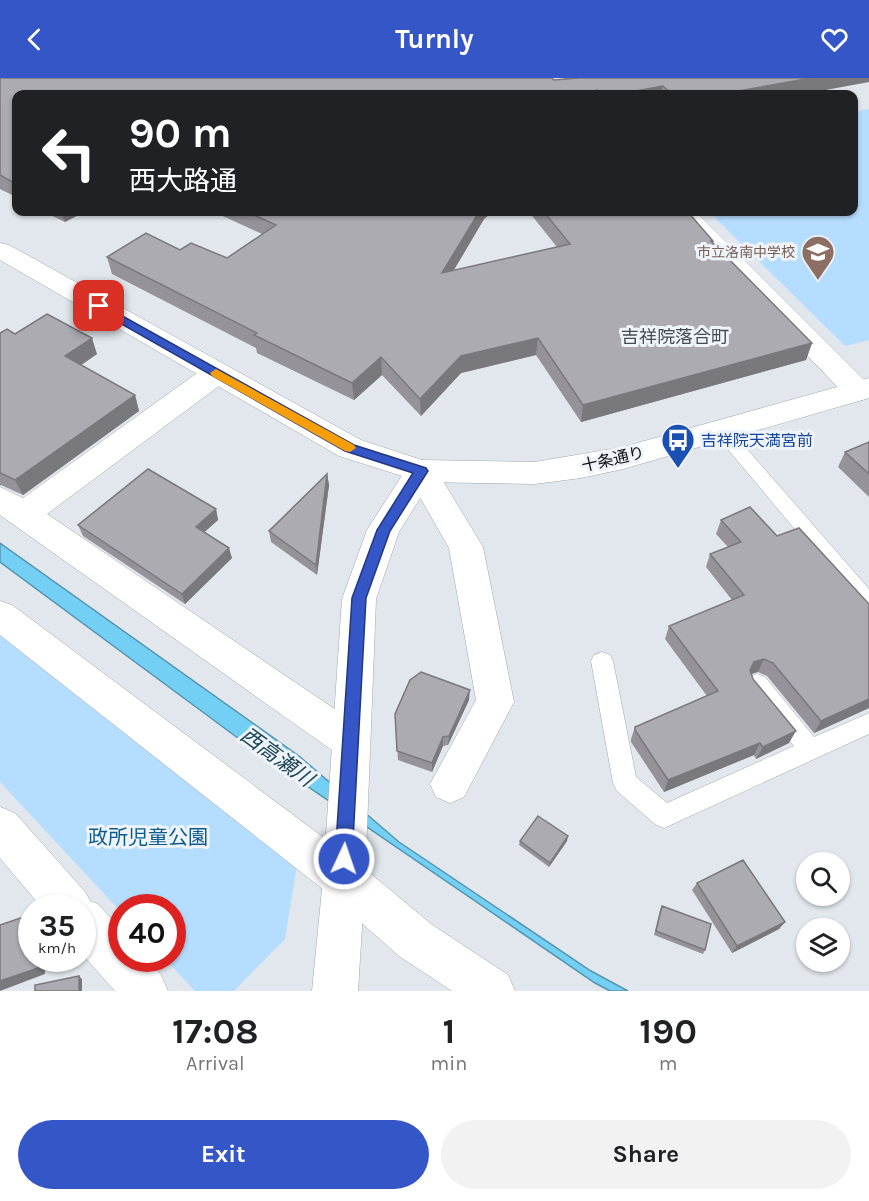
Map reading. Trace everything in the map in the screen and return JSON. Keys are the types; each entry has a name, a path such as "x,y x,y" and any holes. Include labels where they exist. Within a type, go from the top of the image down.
{"street":[{"path":"687,216 863,389"},
{"name":"十条通り","path":"0,250 350,448 421,471 535,473 581,467 863,389"},
{"path":"217,374 12,507 350,748"},
{"path":"335,991 359,598 383,530 421,471 466,547 495,702 450,784"},
{"path":"0,615 344,869 415,940 492,991"},
{"path":"0,827 59,894"},
{"path":"96,936 145,991"}],"lane":[{"path":"721,430 869,603"},
{"path":"603,661 625,783 664,816 869,723"},
{"path":"757,684 811,750"}],"green space":[{"name":"市立洛南中学校","path":"869,109 869,340 845,346 713,216 858,216 858,111"},
{"name":"政所児童公園","path":"0,630 297,864 285,939 234,991 195,991 177,972 186,972 186,894 108,894 108,898 0,782"}],"water":[{"name":"西高瀬川","path":"0,543 299,756 399,842 591,971 628,991 610,991 595,983 250,747 0,562"}],"building":[{"path":"0,78 552,78 554,80 579,78 811,78 744,90 668,90 663,86 641,90 12,90 12,182 0,175"},
{"path":"256,216 477,216 442,273 570,244 547,216 691,216 713,241 711,241 812,343 583,405 538,338 461,356 420,399 381,357 352,383 254,335 257,333 107,257 146,233 180,250 191,243 227,258 276,225"},
{"path":"47,314 92,338 65,356 135,395 15,480 0,473 0,333 7,329 15,334"},
{"path":"869,442 869,474 845,452"},
{"path":"148,469 216,509 196,527 229,548 182,594 78,525"},
{"path":"327,474 316,565 269,531"},
{"path":"750,507 777,536 799,528 869,604 869,699 821,721 773,663 764,659 754,662 750,670 753,679 796,731 763,747 760,743 668,780 635,727 718,691 669,626 744,595 710,554 741,542 721,520"},
{"path":"421,672 470,690 449,736 443,737 432,763 397,751 395,714 410,680"},
{"path":"538,816 568,836 550,863 520,841"},
{"path":"743,860 785,922 737,946 697,883"},
{"path":"662,906 711,924 705,950 656,931"},
{"path":"18,919 18,972 26,972 0,981 0,925"},
{"path":"79,976 79,991 35,991 35,985"}],"slow traffic":[{"path":"216,373 350,448"}],"place":[{"name":"市立洛南中学校","path":"818,281"},
{"name":"吉祥院天満宮前","path":"678,469"}],"district":[{"name":"吉祥院落合町","path":"675,337"}],"route":[{"path":"99,306 350,448 421,471 383,530 359,598 344,859"}]}
